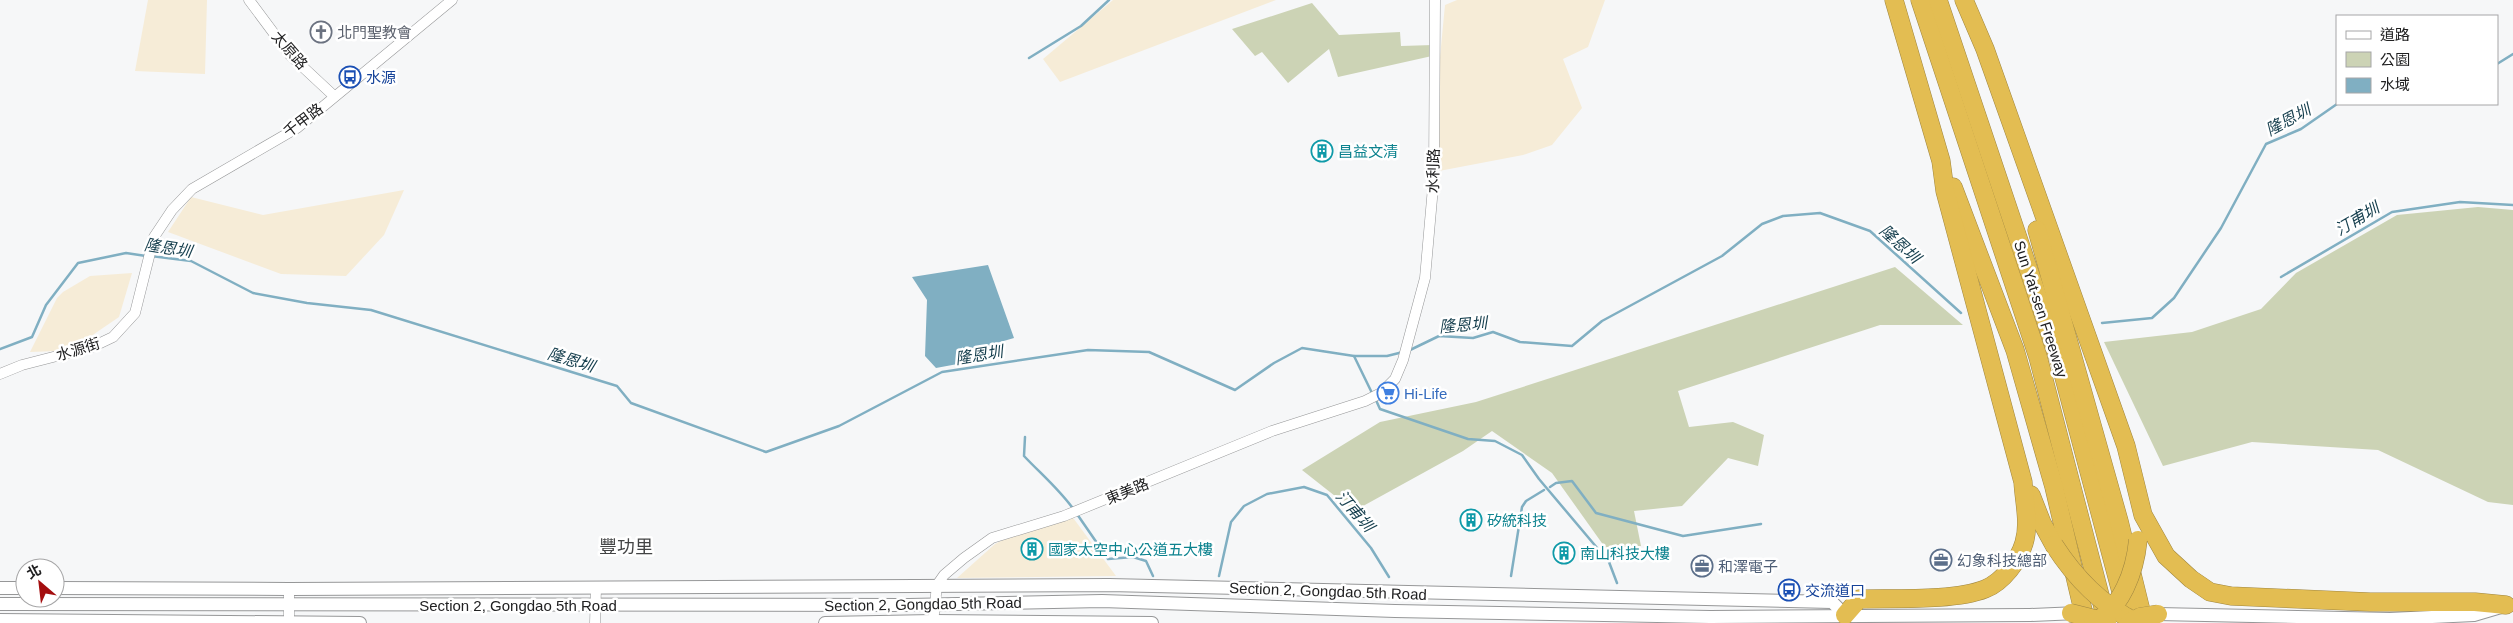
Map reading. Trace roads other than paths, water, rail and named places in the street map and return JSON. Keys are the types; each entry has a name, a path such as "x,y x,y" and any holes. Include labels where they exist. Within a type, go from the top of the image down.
{"highway":[{"path":"1894,0 1941,161 1964,214 2015,350 2052,478 2119,620"},
{"name":"Sun Yat-sen Freeway","path":"1920,0 2038,357 2119,620"},
{"name":"Sun Yat-sen Freeway","path":"1938,0 2060,366 2116,568 2119,620"},
{"path":"1964,0 1985,49 2126,446 2142,515 2166,556 2191,579 2210,592 2255,598 2370,602 2475,602 2510,605"},
{"path":"2013,131 2035,224 2119,521 2119,620"},
{"path":"1845,615 1860,599 1967,594 1988,588 2003,576 2016,561 2024,543 2027,518 2023,482 1944,191 1941,161"},
{"path":"2119,620 2128,582 2136,560 2138,540 2137,508 2126,446"},
{"path":"2023,482 2054,545 2070,570 2119,620"},
{"path":"2071,613 2119,620"}],"street":[{"name":"太原路","path":"249,0 290,54 334,96"},
{"name":"千甲路","path":"144,272 154,237 172,210 192,189 297,128 452,0"},
{"name":"水利路","path":"1381,393 1395,379 1403,360 1425,278 1434,176 1435,0"},
{"name":"水源街","path":"0,374 15,367 103,344 128,323 135,313 144,272"},
{"name":"東美路","path":"937,585 944,575 992,538 1075,512 1272,432 1365,401 1381,393"},
{"path":"933,622 937,585"},
{"name":"Section 2, Gongdao 5th Road","path":"65,588 289,589 1109,585 1832,602 1845,615"},
{"path":"0,588 15,588"},
{"path":"595,623 596,588"},
{"path":"289,589 289,622"},
{"path":"1395,611 1459,594"},
{"name":"Section 2, Gongdao 5th Road","path":"0,604 288,606 934,605 1102,602 1395,611 1710,616 2030,615 2071,613"},
{"path":"2390,619 2474,615 2510,605"},
{"path":"2119,620 2189,615 2390,619 2454,623"},
{"path":"0,620 360,623"},
{"name":"Section 2, Gongdao 5th Road","path":"825,623 1152,623"}],"water":[{"path":"988,265 1014,338 990,345 990,358 936,368 925,356 927,300 912,277"}],"waterway":[{"path":"1029,58 1081,26 1109,0"},
{"name":"隆恩圳","path":"2498,63 2513,54"},
{"name":"隆恩圳","path":"2102,323 2152,318 2174,298 2221,228 2266,144 2301,129 2336,105"},
{"name":"汀甫圳","path":"2281,277 2392,212 2460,202 2513,205"},
{"name":"隆恩圳","path":"1408,351 1439,336 1473,338 1493,332 1520,342 1572,346 1602,321 1722,256 1762,224 1783,216 1820,213 1870,231 1961,313"},
{"name":"隆恩圳","path":"0,349 32,337 46,305 78,263 126,253 146,256"},
{"name":"隆恩圳","path":"151,256 191,261 253,293 307,303 371,310 617,386 631,403 766,452 839,426 942,372 1088,350 1149,352 1235,390 1274,363 1302,348 1354,356 1387,356 1403,352"},
{"path":"1354,356 1372,393"},
{"path":"1375,398 1380,409 1468,439 1495,441 1522,455 1539,479 1609,562 1617,583"},
{"path":"1025,437 1024,456 1057,489 1074,510"},
{"name":"汀甫圳","path":"1550,487 1556,483 1572,481 1596,513 1683,536 1761,524"},
{"name":"汀甫圳","path":"1219,576 1231,522 1244,506 1267,494 1304,487 1327,495 1371,548 1389,577"},
{"name":"汀甫圳","path":"1511,576 1522,507 1526,501 1544,490"},
{"path":"1077,514 1108,559 1133,557 1146,561 1153,576"}],"place":[{"name":"北門聖教會","path":"321,32"},
{"name":"水源","path":"350,77"},
{"name":"昌益文清","path":"1322,151"},
{"name":"Hi-Life","path":"1388,393"},
{"name":"矽統科技","path":"1471,520"},
{"name":"國家太空中心公道五大樓","path":"1032,549"},
{"name":"南山科技大樓","path":"1564,553"},
{"name":"幻象科技總部","path":"1941,560"},
{"name":"和澤電子","path":"1702,566"},
{"name":"交流道口","path":"1789,590"}],"district":[{"name":"豐功里","path":"626,547"}]}
